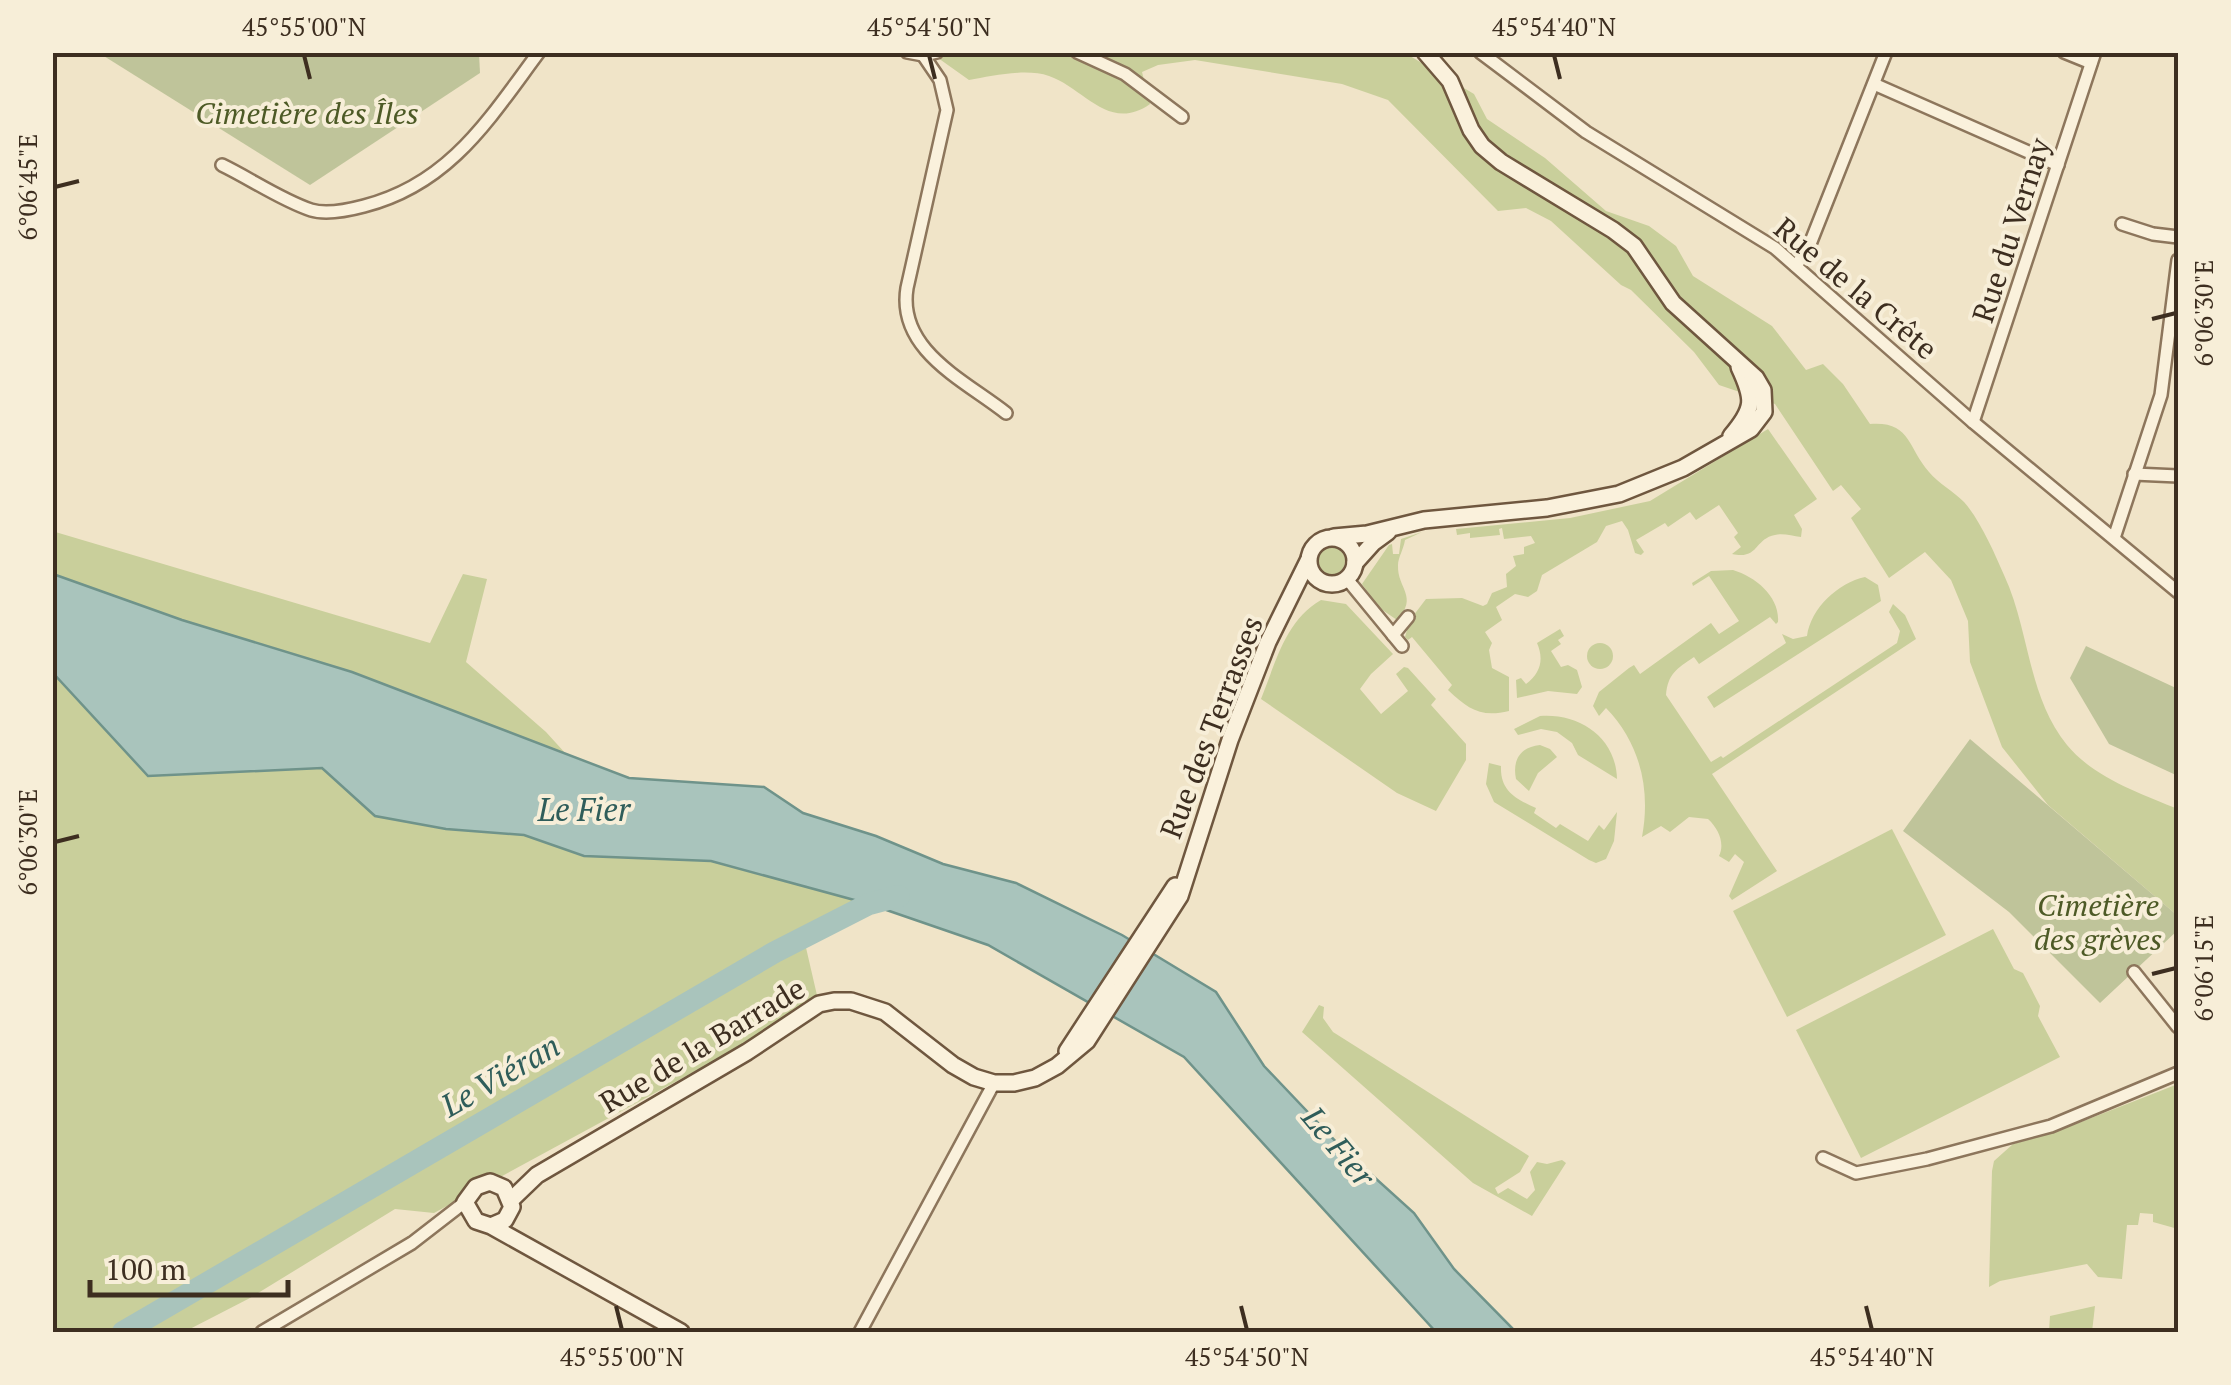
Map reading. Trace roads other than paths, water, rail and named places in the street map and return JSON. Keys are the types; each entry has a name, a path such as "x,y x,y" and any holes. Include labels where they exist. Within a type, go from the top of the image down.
{"street":[{"path":"222,165 312,210 354,209 388,200 453,161 539,52"},
{"path":"907,52 923,56 937,52"},
{"path":"1077,52 1125,74 1182,117"},
{"path":"1396,527 1372,543 1355,562 1347,579 1330,584 1314,577 1308,561 1316,542 1424,520 1547,508 1619,494 1664,478 1751,429 1764,412 1763,390 1756,378 1673,303 1634,246 1482,146 1450,81 1425,52"},
{"name":"Rue de la Crête","path":"1480,52 1586,132 1744,227 1796,266 1973,422 2178,592"},
{"path":"1796,266 1810,244 1886,52"},
{"path":"2064,52 2093,58"},
{"path":"923,56 940,80 946,110 907,288 906,316 926,351 1006,412"},
{"name":"Rue du Vernay","path":"1973,422 2093,58"},
{"path":"1874,84 2058,165"},
{"path":"2122,224 2178,237"},
{"path":"2114,538 2161,394 2178,260"},
{"path":"2134,474 2176,476"},
{"path":"1334,537 1350,546 1355,562"},
{"name":"Rue des Terrasses","path":"994,1082 1035,1078 1057,1066 1096,1017 1164,915 1188,866 1268,642 1308,561"},
{"path":"1347,579 1402,646"},
{"name":"Rue des Terrasses","path":"1287,609 1330,584"},
{"path":"1393,635 1408,617"},
{"path":"2134,972 2178,1026"},
{"name":"Rue de la Barrade","path":"498,1184 537,1175 747,1052 819,1004 851,1001 885,1012 953,1065 974,1077 994,1082"},
{"path":"1824,1158 1856,1174 1927,1160 2051,1126 2178,1073"},
{"path":"860,1332 994,1082"},
{"name":"Rue de la Barrade","path":"510,1207 537,1175"},
{"path":"262,1332 439,1225 483,1183 498,1184 524,1245"},
{"path":"465,1202 483,1224 681,1332"},
{"path":"439,1225 505,1220 510,1207"}],"water":[{"name":"Le Fier","path":"53,574 182,620 352,672 629,778 764,787 803,813 876,836 943,864 1016,883 1122,935 1216,992 1264,1066 1342,1148 1414,1213 1454,1269 1516,1332 1436,1332 1184,1057 988,945 869,904 711,861 584,856 524,835 446,829 375,816 322,768 148,776 53,673"}],"waterway":[{"name":"Le Viéran","path":"123,1332 775,952 869,904 899,896"}],"park label":[{"name":"Cimetière des Îles","path":"307,113"},
{"name":"Cimetière des grèves","path":"2098,922"}]}
